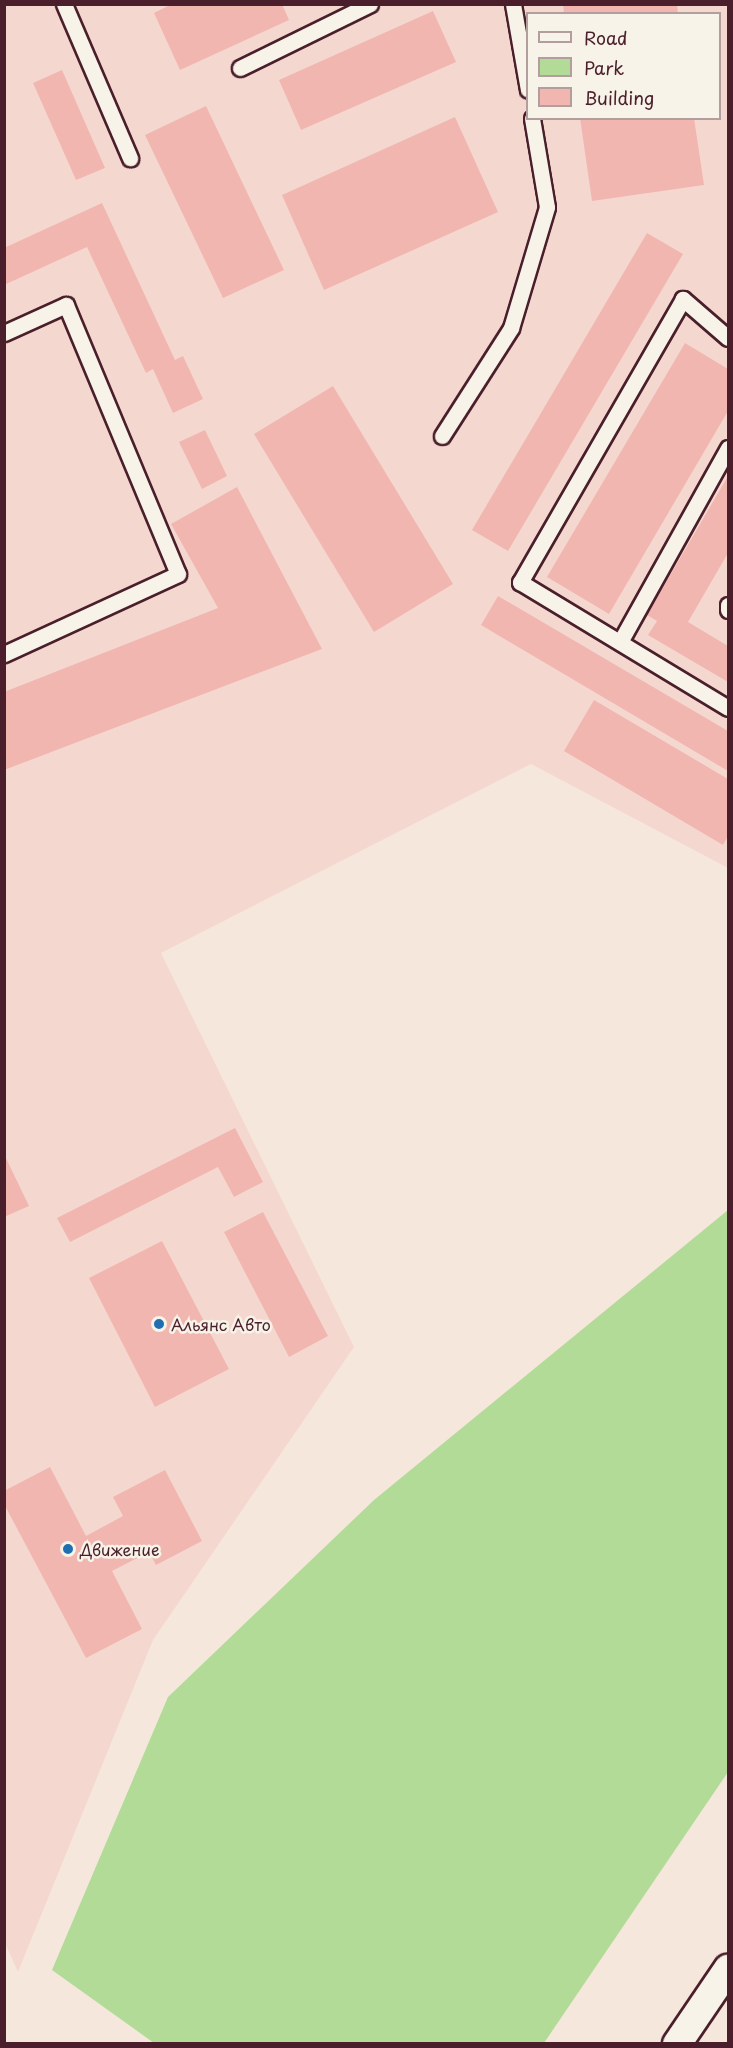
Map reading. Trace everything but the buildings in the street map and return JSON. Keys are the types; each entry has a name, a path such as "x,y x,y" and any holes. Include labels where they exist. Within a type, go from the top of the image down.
{"street":[{"path":"677,2043 729,1969"}],"lane":[{"path":"64,4 130,158"},
{"path":"240,68 370,4"},
{"path":"513,4 526,79"},
{"path":"442,436 511,328 548,207 532,120"},
{"path":"729,338 683,299 520,582 729,708"},
{"path":"4,333 66,305 178,574 4,654"},
{"path":"620,642 729,448"},
{"path":"729,605 729,610"}],"shaded area":[{"path":"4,5 728,5 728,868 531,764 161,953 354,1347 153,1640 18,1972 4,1941"}],"green space":[{"path":"728,1210 728,1772 544,2043 154,2043 52,1970 168,1697 374,1500"}],"place":[{"name":"Альянс Авто","path":"159,1324"},
{"name":"Движение","path":"68,1549"}]}
